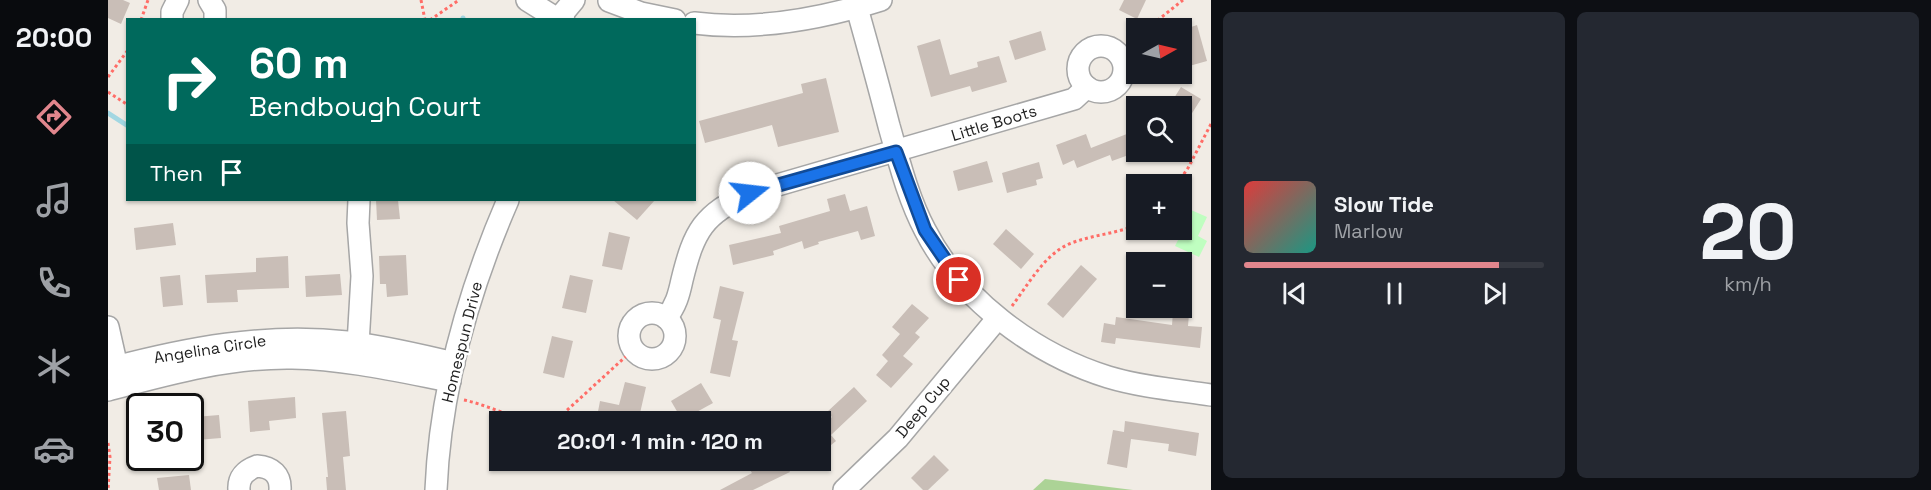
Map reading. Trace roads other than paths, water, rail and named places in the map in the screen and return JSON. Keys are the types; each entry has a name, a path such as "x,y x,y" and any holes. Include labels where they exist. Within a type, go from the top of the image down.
{"street":[{"path":"172,18 172,12 178,0"},
{"path":"209,0 215,10 215,18"},
{"path":"527,0 558,18"},
{"path":"562,18 574,0"},
{"path":"696,24 738,26 776,23 817,17 882,0"},
{"path":"612,7 664,18"},
{"path":"857,8 896,152 925,230 959,280 997,319 1054,354 1098,374 1144,385 1211,395"},
{"path":"1104,46 1112,49 1120,56 1124,64 1124,72 1120,81 1113,88 1103,92 1087,87 1080,78 1078,68 1080,59 1094,47 1104,46"},
{"name":"Little Boots","path":"666,318 674,309 690,248 706,220 720,208 750,193 1074,99 1087,87"},
{"path":"358,344 362,276 358,223 359,201"},
{"name":"Homespun Drive","path":"436,490 473,295 508,201"},
{"path":"651,313 666,318 672,324 675,340 672,348 666,354 650,359 641,356 634,349 630,340 630,329 635,320 651,313"},
{"name":"Deep Cup","path":"844,490 898,438 997,319"},
{"path":"108,327 114,378"},
{"name":"Angelina Circle","path":"114,378 182,371 291,348 358,344 455,381"},
{"name":"Angelina Circle","path":"291,348 345,362 455,381"},
{"path":"239,490 241,478 245,472 257,466 272,470 276,474 280,480 280,490"}],"waterway":[{"path":"108,113 126,125"}]}
